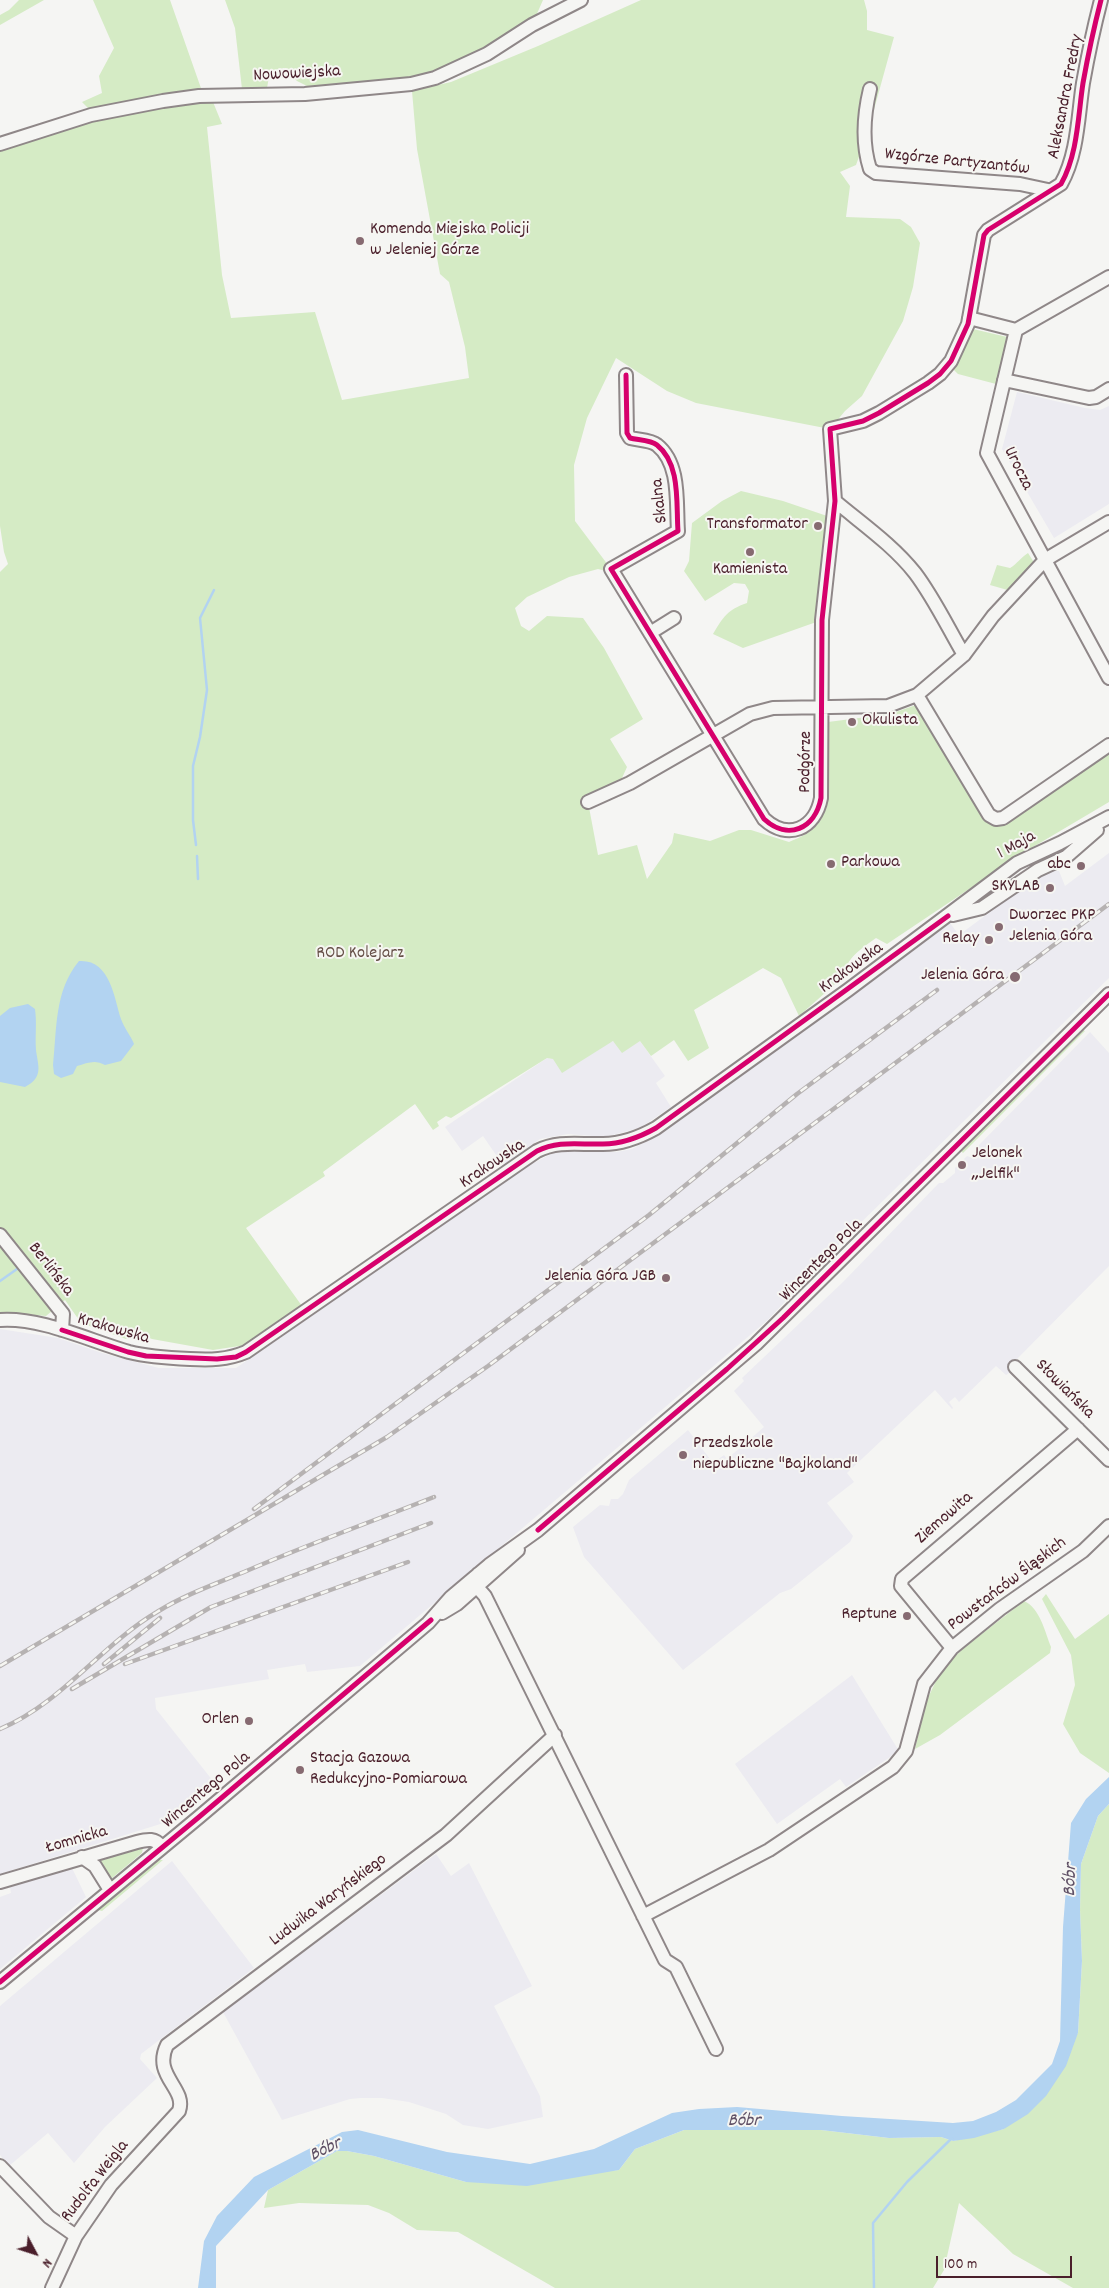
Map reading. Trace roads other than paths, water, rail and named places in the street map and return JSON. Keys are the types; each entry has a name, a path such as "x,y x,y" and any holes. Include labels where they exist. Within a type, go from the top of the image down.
{"street":[{"name":"Nowowiejska","path":"0,144 91,115 163,101 199,96 305,94 412,84 435,78 487,54 532,25 580,0"},
{"name":"Aleksandra Fredry","path":"1048,190 1062,184 1070,163 1087,62 1101,0"},
{"name":"Wzgórze Partyzantów","path":"870,89 864,137 866,157 870,169 876,172 1020,184 1048,190"},
{"name":"Wzgórze Partyzantów","path":"830,429 863,420 879,413 940,374 951,361 960,344 969,318 984,235 988,230 1048,190"},
{"path":"969,318 1016,330 1109,277"},
{"name":"Urocza","path":"1016,330 987,453 1109,678"},
{"name":"Skalna","path":"626,375 627,433 630,438 656,443 667,456 674,474 678,531"},
{"path":"1004,380 1089,398 1096,397 1109,390"},
{"name":"Podgórze","path":"678,531 611,569 764,819 785,831 798,829 812,820 820,806 822,620 835,501 830,429"},
{"path":"835,501 872,532 914,572 932,598 964,655"},
{"path":"1109,522 1045,560 993,616 964,655 917,695 989,815 996,818 1003,818 1109,745"},
{"path":"650,634 674,618"},
{"name":"Podgórze","path":"588,802 630,783 750,714 773,708 888,706 917,695"},
{"name":"Krakowska","path":"0,1320 15,1320 62,1330 128,1352 146,1356 217,1360 246,1352 537,1151 564,1143 619,1143 634,1139 656,1128 948,916 982,908 1038,870 1066,857 1109,818"},
{"name":"Wincentego Pola","path":"431,1620 451,1597 478,1574 538,1530 784,1318 1109,994"},
{"name":"Berlińska","path":"0,1235 59,1309 64,1319 62,1330"},
{"name":"Słowiańska","path":"1015,1367 1109,1460"},
{"name":"Ziemowita","path":"952,1648 901,1586 902,1579 1078,1429"},
{"name":"Powstańców Śląskich","path":"643,1916 768,1850 892,1767 906,1751 924,1684 952,1648 1000,1609 1083,1551 1109,1526"},
{"name":"Wincentego Pola","path":"0,1982 431,1620 457,1604 478,1587 538,1530"},
{"path":"478,1574 478,1587 485,1596 555,1735 665,1960 676,1967 716,2049"},
{"name":"Ludwika Waryńskiego","path":"181,2105 180,2098 162,2066 164,2052 172,2040 446,1835 555,1735"},
{"name":"Łomnicka","path":"0,1882 148,1839 157,1841 162,1847"},
{"path":"82,1858 95,1866 110,1890"},
{"name":"Rudolfa Weigla","path":"52,2288 76,2236 111,2186 174,2117 181,2105"},
{"path":"0,2166 49,2217 76,2236"}],"water":[{"path":"79,961 89,962 98,966 104,973 113,990 122,1022 134,1044 121,1061 105,1065 94,1062 84,1064 77,1066 73,1074 61,1078 54,1074 53,1065 58,1011 65,985"},
{"path":"28,1004 35,1009 38,1071 35,1079 25,1087 0,1082 0,1016 10,1008"},
{"name":"Bóbr","path":"1109,1777 1109,1804 1098,1816 1081,1864 1082,1961 1078,2033 1066,2066 1046,2096 1028,2114 1004,2129 974,2138 953,2141 941,2137 889,2138 821,2130 684,2130 635,2149 619,2170 527,2186 466,2182 374,2156 337,2151 268,2190 216,2246 216,2288 198,2288 204,2241 217,2216 254,2177 342,2132 358,2130 447,2152 530,2164 594,2149 672,2113 699,2109 737,2107 953,2123 973,2121 996,2112 1016,2100 1052,2064 1060,2041 1063,1927 1071,1823 1086,1799"}],"waterway":[{"path":"196,845 193,820 193,766 200,737 207,690 200,618 214,590"},
{"path":"197,856 198,879"},
{"path":"0,1281 17,1269"},
{"path":"874,2288 873,2223 907,2182 952,2138"}],"railway":[{"path":"0,1666 387,1437 488,1366 1109,904"},
{"path":"254,1509 649,1215 797,1094 937,990"},
{"path":"0,1729 22,1718 43,1704 137,1625 178,1600 291,1552 434,1497"},
{"path":"72,1689 211,1607 431,1523"},
{"path":"125,1664 408,1562"},
{"path":"104,1664 160,1618"}],"place":[{"name":"Komenda Miejska Policji w Jeleniej Górze","path":"360,241"},
{"name":"Transformator","path":"818,526"},
{"name":"Kamienista","path":"750,552"},
{"name":"Okulista","path":"852,722"},
{"name":"Parkowa","path":"831,864"},
{"name":"abc","path":"1081,866"},
{"name":"SKYLAB","path":"1050,888"},
{"name":"Dworzec PKP Jelenia Góra","path":"999,927"},
{"name":"Relay","path":"989,940"},
{"name":"Jelenia Góra","path":"1015,977"},
{"name":"Jelonek ,,Jelfik\"","path":"962,1165"},
{"name":"Jelenia Góra JGB","path":"666,1278"},
{"name":"Przedszkole niepubliczne \"Bajkoland\"","path":"683,1455"},
{"name":"Reptune","path":"907,1616"},
{"name":"Orlen","path":"249,1721"},
{"name":"Stacja Gazowa Redukcyjno-Pomiarowa","path":"300,1770"}],"park label":[{"name":"ROD Kolejarz","path":"360,955"}]}
